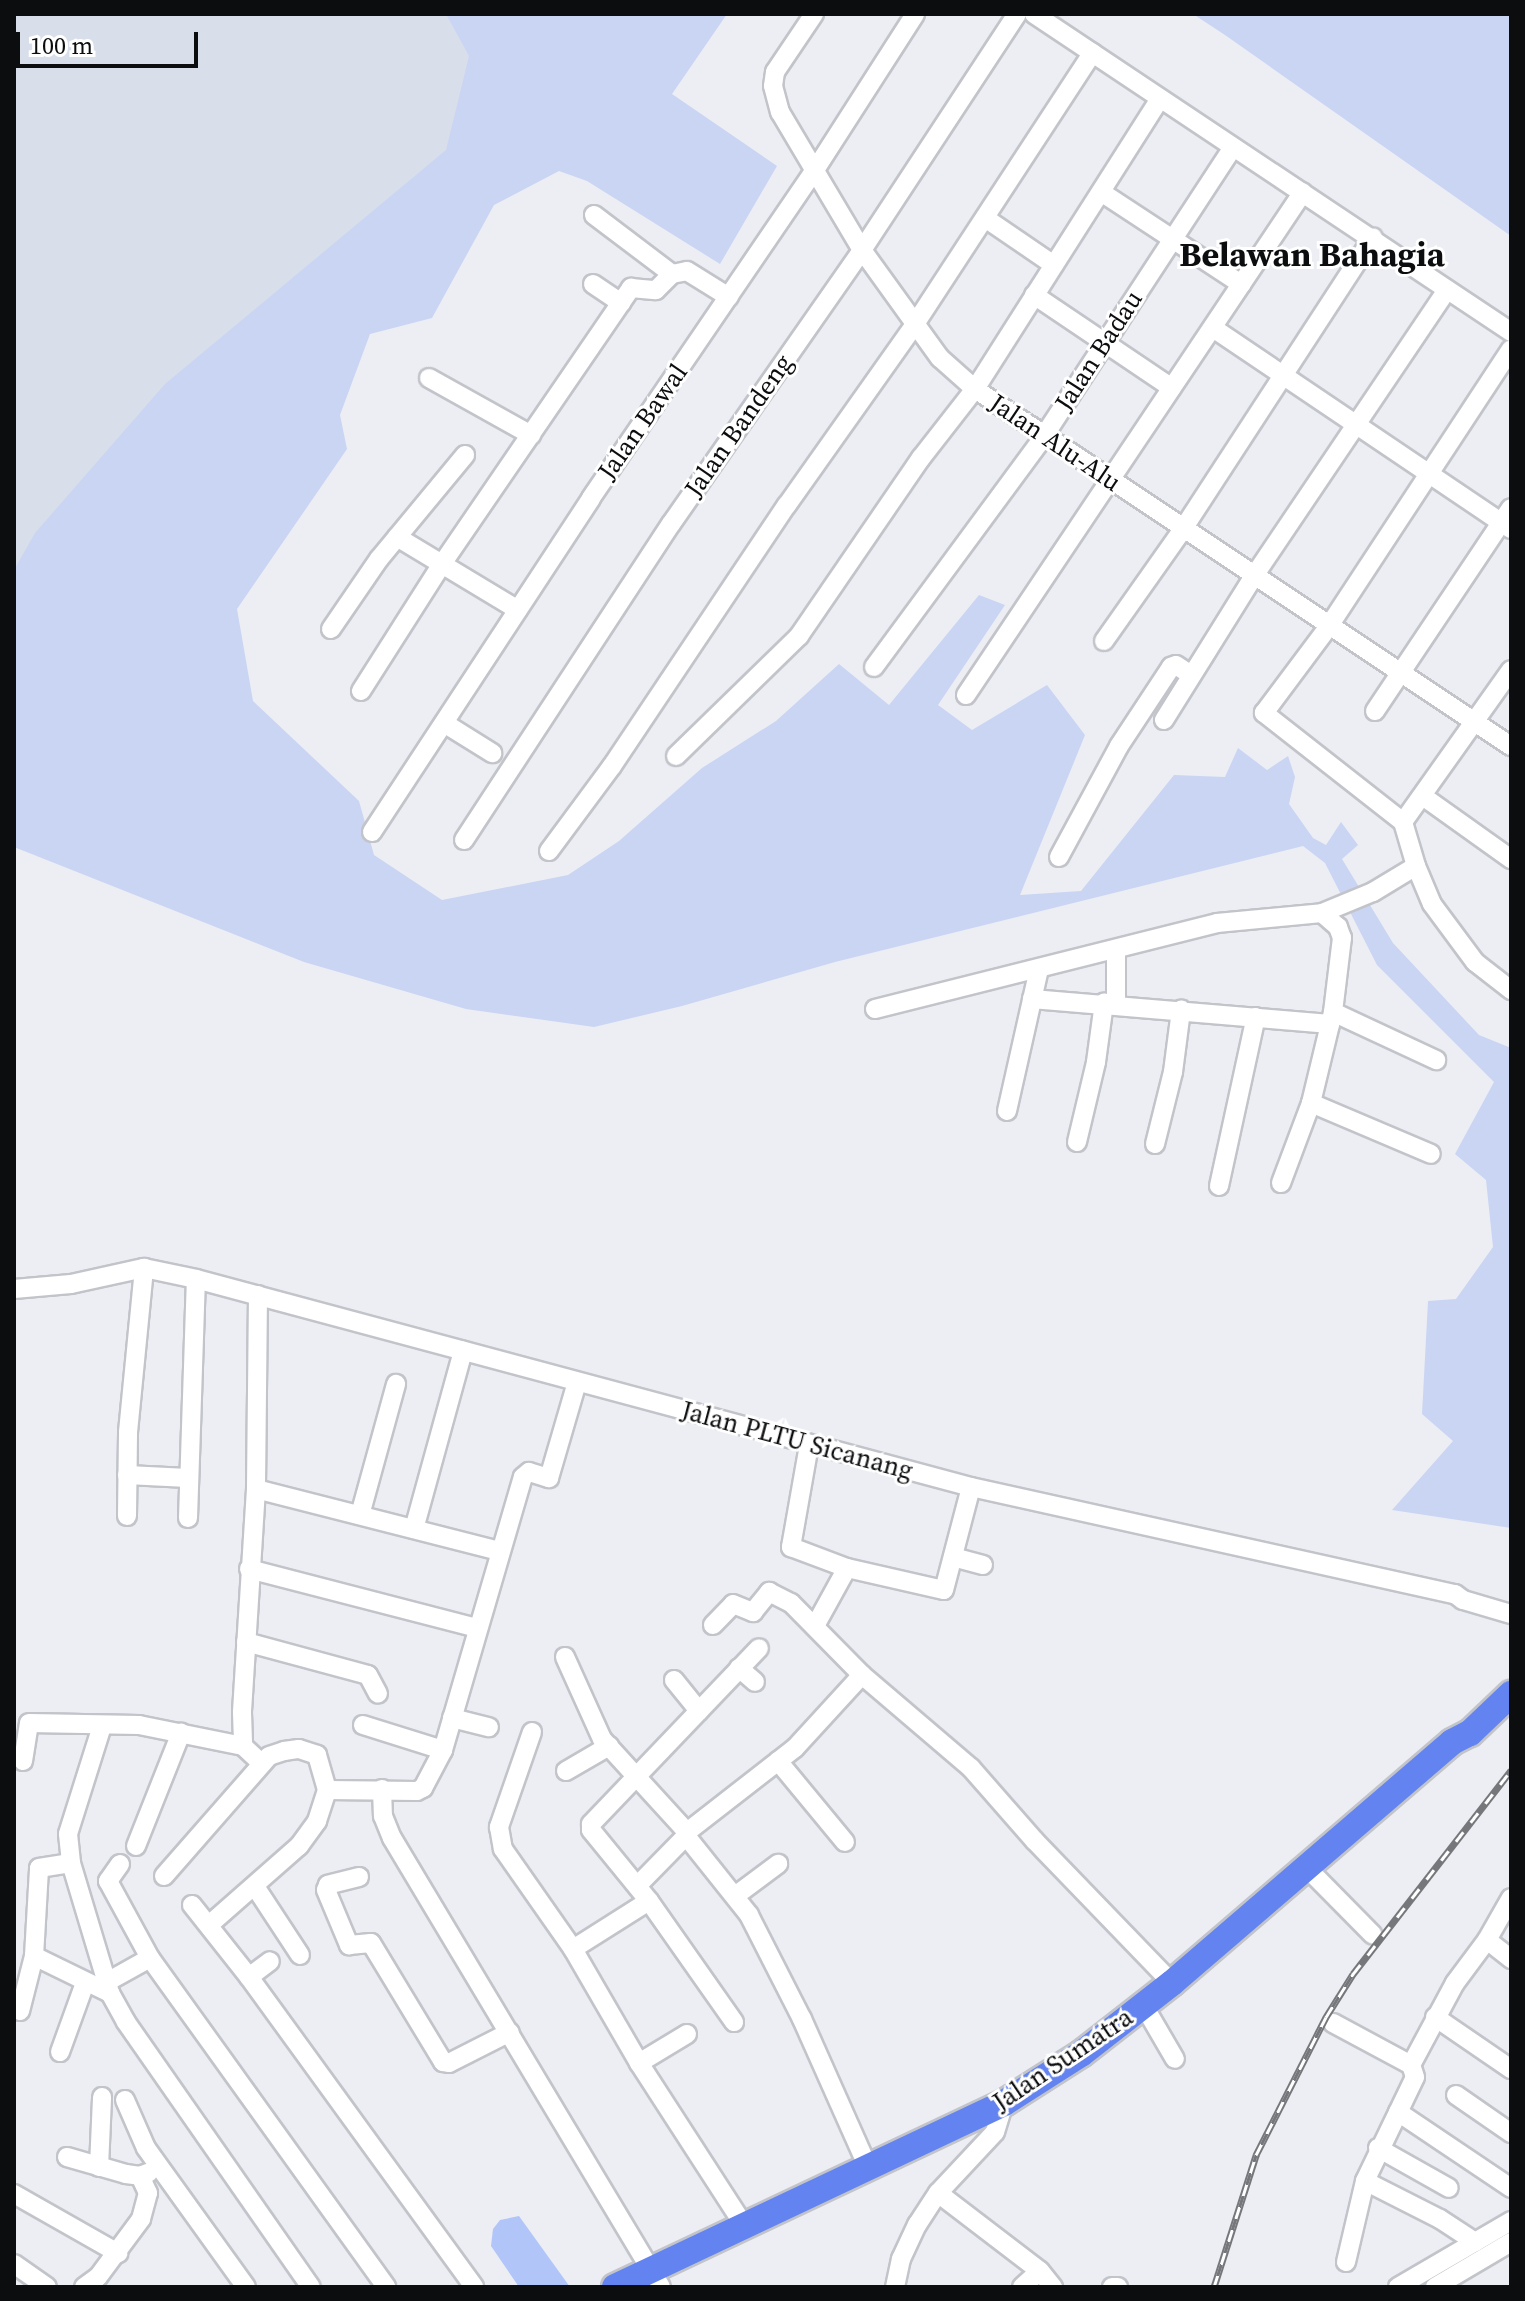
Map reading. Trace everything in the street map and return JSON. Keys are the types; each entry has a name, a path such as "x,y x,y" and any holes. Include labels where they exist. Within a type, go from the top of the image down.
{"highway":[{"name":"Jalan Sumatra","path":"1452,1742 1463,1724 1511,1675"},
{"name":"Jalan Sumatra","path":"615,2287 656,2278 744,2225 1004,2103 1081,2054 1172,1983 1452,1742 1470,1733 1511,1694"}],"street":[{"name":"Jalan Alu-Alu","path":"814,14 782,58 773,86 780,112 862,250 940,358 975,389 1044,436 1511,746"},
{"name":"Jalan Bawal","path":"372,832 815,170 915,14"},
{"name":"Jalan Bandeng","path":"464,840 671,524 862,250 1017,14"},
{"path":"1034,14 1511,332"},
{"path":"549,851 612,766 787,505 915,324 1092,53"},
{"path":"676,756 799,636 921,458 975,389 1160,99"},
{"name":"Jalan Badau","path":"874,667 1044,436 1233,147"},
{"path":"1101,192 1241,284"},
{"path":"966,695 1303,192"},
{"path":"594,215 672,274"},
{"path":"985,218 1054,265"},
{"path":"1104,641 1183,529 1373,238"},
{"path":"361,691 442,564 633,286 656,290 672,274 692,272 729,297"},
{"path":"593,284 621,303"},
{"path":"1164,720 1254,576 1447,290"},
{"path":"1034,295 1172,388"},
{"path":"1213,328 1355,425 1508,520 1375,711"},
{"path":"1511,349 1329,626 1264,713 1403,822 1416,866 1432,904 1475,962 1511,990"},
{"path":"429,378 531,435"},
{"path":"331,629 397,537 465,455"},
{"path":"397,537 518,610"},
{"path":"1059,857 1119,746 1171,667 1176,665 1191,675"},
{"path":"1403,822 1476,724 1511,670"},
{"path":"444,723 492,753"},
{"path":"1424,797 1511,859"},
{"path":"875,1009 1217,923 1328,911 1373,892 1416,866"},
{"path":"1281,1183 1311,1103 1332,1018 1342,938 1328,911"},
{"path":"1077,1142 1110,1003 1116,950"},
{"path":"1007,1111 1039,969"},
{"path":"1032,999 1256,1017 1332,1018 1436,1060"},
{"path":"1155,1144 1173,1072 1181,1010"},
{"path":"1219,1186 1256,1017"},
{"path":"1311,1103 1431,1154"},
{"path":"14,1289 71,1284 144,1268 127,1475 127,1516"},
{"name":"Jalan PLTU Sicanang","path":"144,1268 258,1295 971,1487 1455,1594 1463,1600 1511,1614"},
{"path":"188,1518 196,1279"},
{"path":"243,1746 249,1569 256,1489 258,1295"},
{"path":"414,1529 463,1351"},
{"path":"327,1790 420,1790 443,1750 523,1477 529,1472 547,1479 553,1471 577,1382"},
{"path":"360,1515 396,1384"},
{"path":"809,1445 791,1547 847,1568 938,1591 946,1586 971,1487"},
{"path":"127,1475 188,1478"},
{"path":"256,1489 499,1551"},
{"path":"953,1557 983,1565"},
{"path":"815,1626 847,1568"},
{"path":"249,1569 477,1628"},
{"name":"Jalan PLTU Sicanang","path":"1455,1594 1464,1591 1511,1603"},
{"path":"713,1625 733,1604 753,1612 769,1592 791,1603 861,1676 971,1768 1034,1840 1172,1983"},
{"path":"246,1642 368,1675 378,1694"},
{"path":"734,2022 643,1893 590,1826 759,1648"},
{"path":"565,1657 598,1733 687,1834 749,1915 802,2019 868,2167"},
{"path":"739,1668 755,1682"},
{"path":"573,1949 643,1893 687,1834 808,1735 861,1676"},
{"path":"674,1680 699,1711"},
{"path":"452,1718 489,1727"},
{"path":"23,1761 29,1723 139,1725 243,1746 262,1764"},
{"path":"363,1725 443,1750"},
{"path":"102,1726 68,1834 71,1863 109,1988 126,2022 311,2287"},
{"path":"532,1732 498,1837 503,1849 573,1949 639,2063 744,2225"},
{"path":"136,1846 181,1733"},
{"path":"566,1771 609,1746"},
{"path":"164,1876 269,1756 284,1751 309,1751 321,1762 327,1790 311,1832 256,1888 209,1925"},
{"path":"778,1761 845,1842"},
{"path":"382,1789 383,1816 392,1838 656,2278"},
{"path":"20,2011 20,1986 34,1956 39,1868 71,1863"},
{"path":"120,1864 108,1881 150,1958 386,2287"},
{"path":"735,1896 778,1864"},
{"path":"1306,1867 1373,1935"},
{"path":"359,1877 328,1885 326,1890 349,1945 371,1943 443,2062 449,2063 510,2032"},
{"path":"256,1888 300,1955"},
{"path":"1411,2065 1435,2017 1511,1898"},
{"path":"192,1905 249,1977 474,2287"},
{"path":"1487,1940 1511,1959"},
{"path":"34,1956 85,1983 109,1988 150,1958"},
{"path":"249,1977 270,1961"},
{"path":"60,2052 85,1983"},
{"path":"1144,2006 1175,2059"},
{"path":"1435,2017 1511,2069"},
{"path":"1333,2023 1411,2065 1415,2077 1378,2148 1365,2181 1346,2262"},
{"path":"639,2063 687,2034"},
{"path":"1456,2095 1511,2133"},
{"path":"99,2167 102,2097"},
{"path":"125,2100 146,2148 246,2287"},
{"path":"895,2287 908,2243 938,2193 995,2132 1004,2103"},
{"path":"1398,2112 1511,2188"},
{"path":"1378,2148 1449,2188"},
{"path":"67,2157 140,2176 162,2167"},
{"path":"84,2287 98,2277 141,2219 148,2198 140,2176"},
{"path":"1365,2181 1440,2219 1475,2242"},
{"path":"938,2193 1040,2271 1053,2287"},
{"path":"14,2194 118,2253"},
{"path":"1398,2287 1511,2221"},
{"path":"1435,2287 1511,2242"},
{"path":"14,2264 47,2287"},
{"path":"1022,2287 1040,2271"}],"shaded area":[{"path":"14,14 479,14 445,190 14,661"},
{"path":"446,14 727,14 672,94 777,166 720,264 587,181 559,171 494,205 432,318 370,334 340,415 347,449 237,609 253,701 359,801 374,855 442,900 568,875 619,841 702,768 776,721 839,664 889,705 979,595 1005,605 938,705 972,730 1047,685 1085,735 1020,895 1081,891 1174,775 1225,777 1238,748 1267,770 1288,756 1295,777 1289,804 1313,838 1326,845 1341,822 1358,845 1342,859 1393,943 1479,1035 1511,1048 1511,1528 1392,1510 1453,1441 1422,1414 1428,1301 1456,1299 1493,1247 1486,1180 1455,1154 1494,1082 1377,965 1325,863 1303,846 835,962 682,1006 594,1027 466,1009 304,962 14,847 14,570 35,533 165,384 446,150 469,56"},
{"path":"1193,14 1511,14 1511,236 1225,35"},
{"path":"519,2216 570,2287 519,2287 491,2246 493,2229 500,2220"}],"railway":[{"path":"1214,2287 1256,2155 1326,2017 1353,1974 1511,1770"}],"district":[{"name":"Belawan Bahagia","path":"1312,255"}]}
